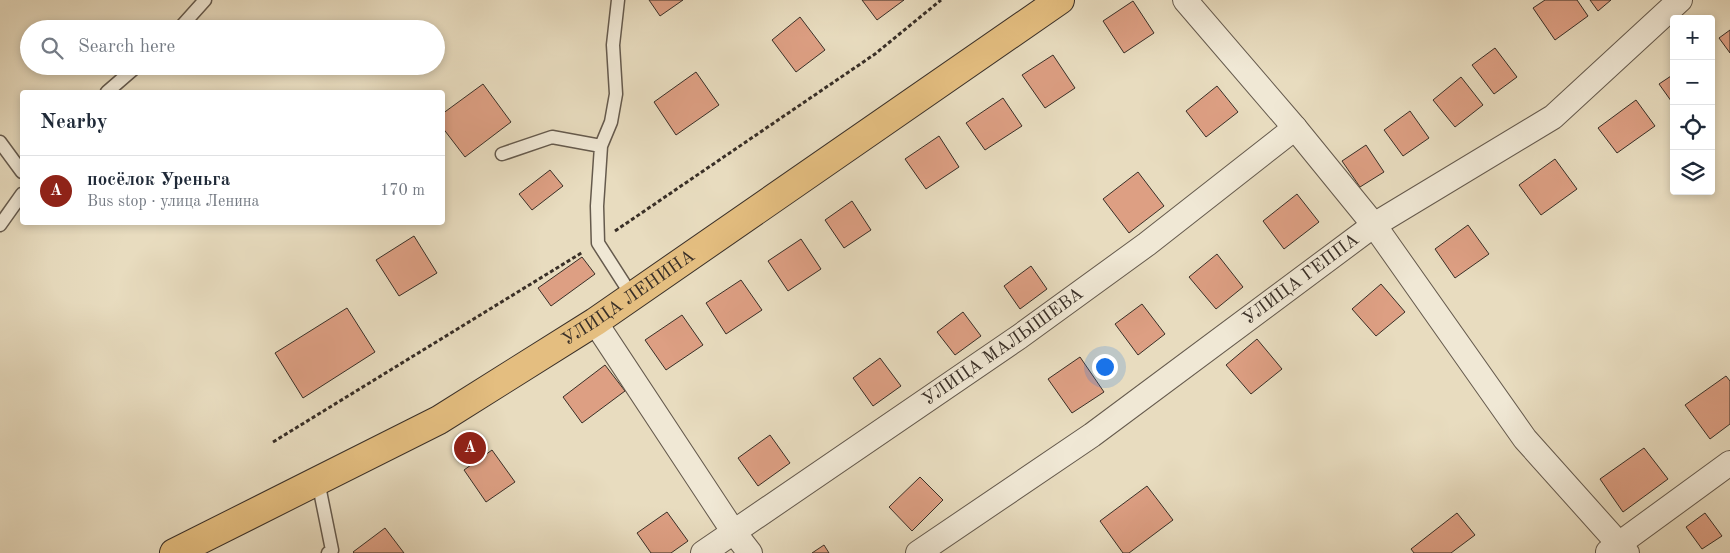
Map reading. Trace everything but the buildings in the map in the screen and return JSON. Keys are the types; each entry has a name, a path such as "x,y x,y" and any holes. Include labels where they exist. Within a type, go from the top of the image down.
{"main road":[{"name":"УЛИЦА ЛЕНИНА","path":"174,553 439,420 594,322 1060,0"}],"street":[{"path":"1185,0 1295,128 1374,225 1524,439 1618,550 1730,463"},
{"name":"УЛИЦА ГЕППА","path":"918,553 1092,435 1374,225 1553,117 1680,0"},
{"name":"УЛИЦА МАЛЫШЕВА","path":"703,553 1019,337 1147,244 1295,128"},
{"path":"594,322 733,532 750,553"}],"lane":[{"path":"187,20 205,0"},
{"path":"618,0 613,45 616,94 612,122 601,146 597,206 598,243 632,296"},
{"path":"109,90 127,75"},
{"path":"502,154 552,137 601,146"},
{"path":"0,142 20,169"},
{"path":"0,225 20,197"},
{"path":"318,481 332,550 328,553"}],"path":[{"path":"273,442 598,243 875,54 941,0"}],"place":[{"name":"посёлок Уреньга","path":"470,448"}]}
